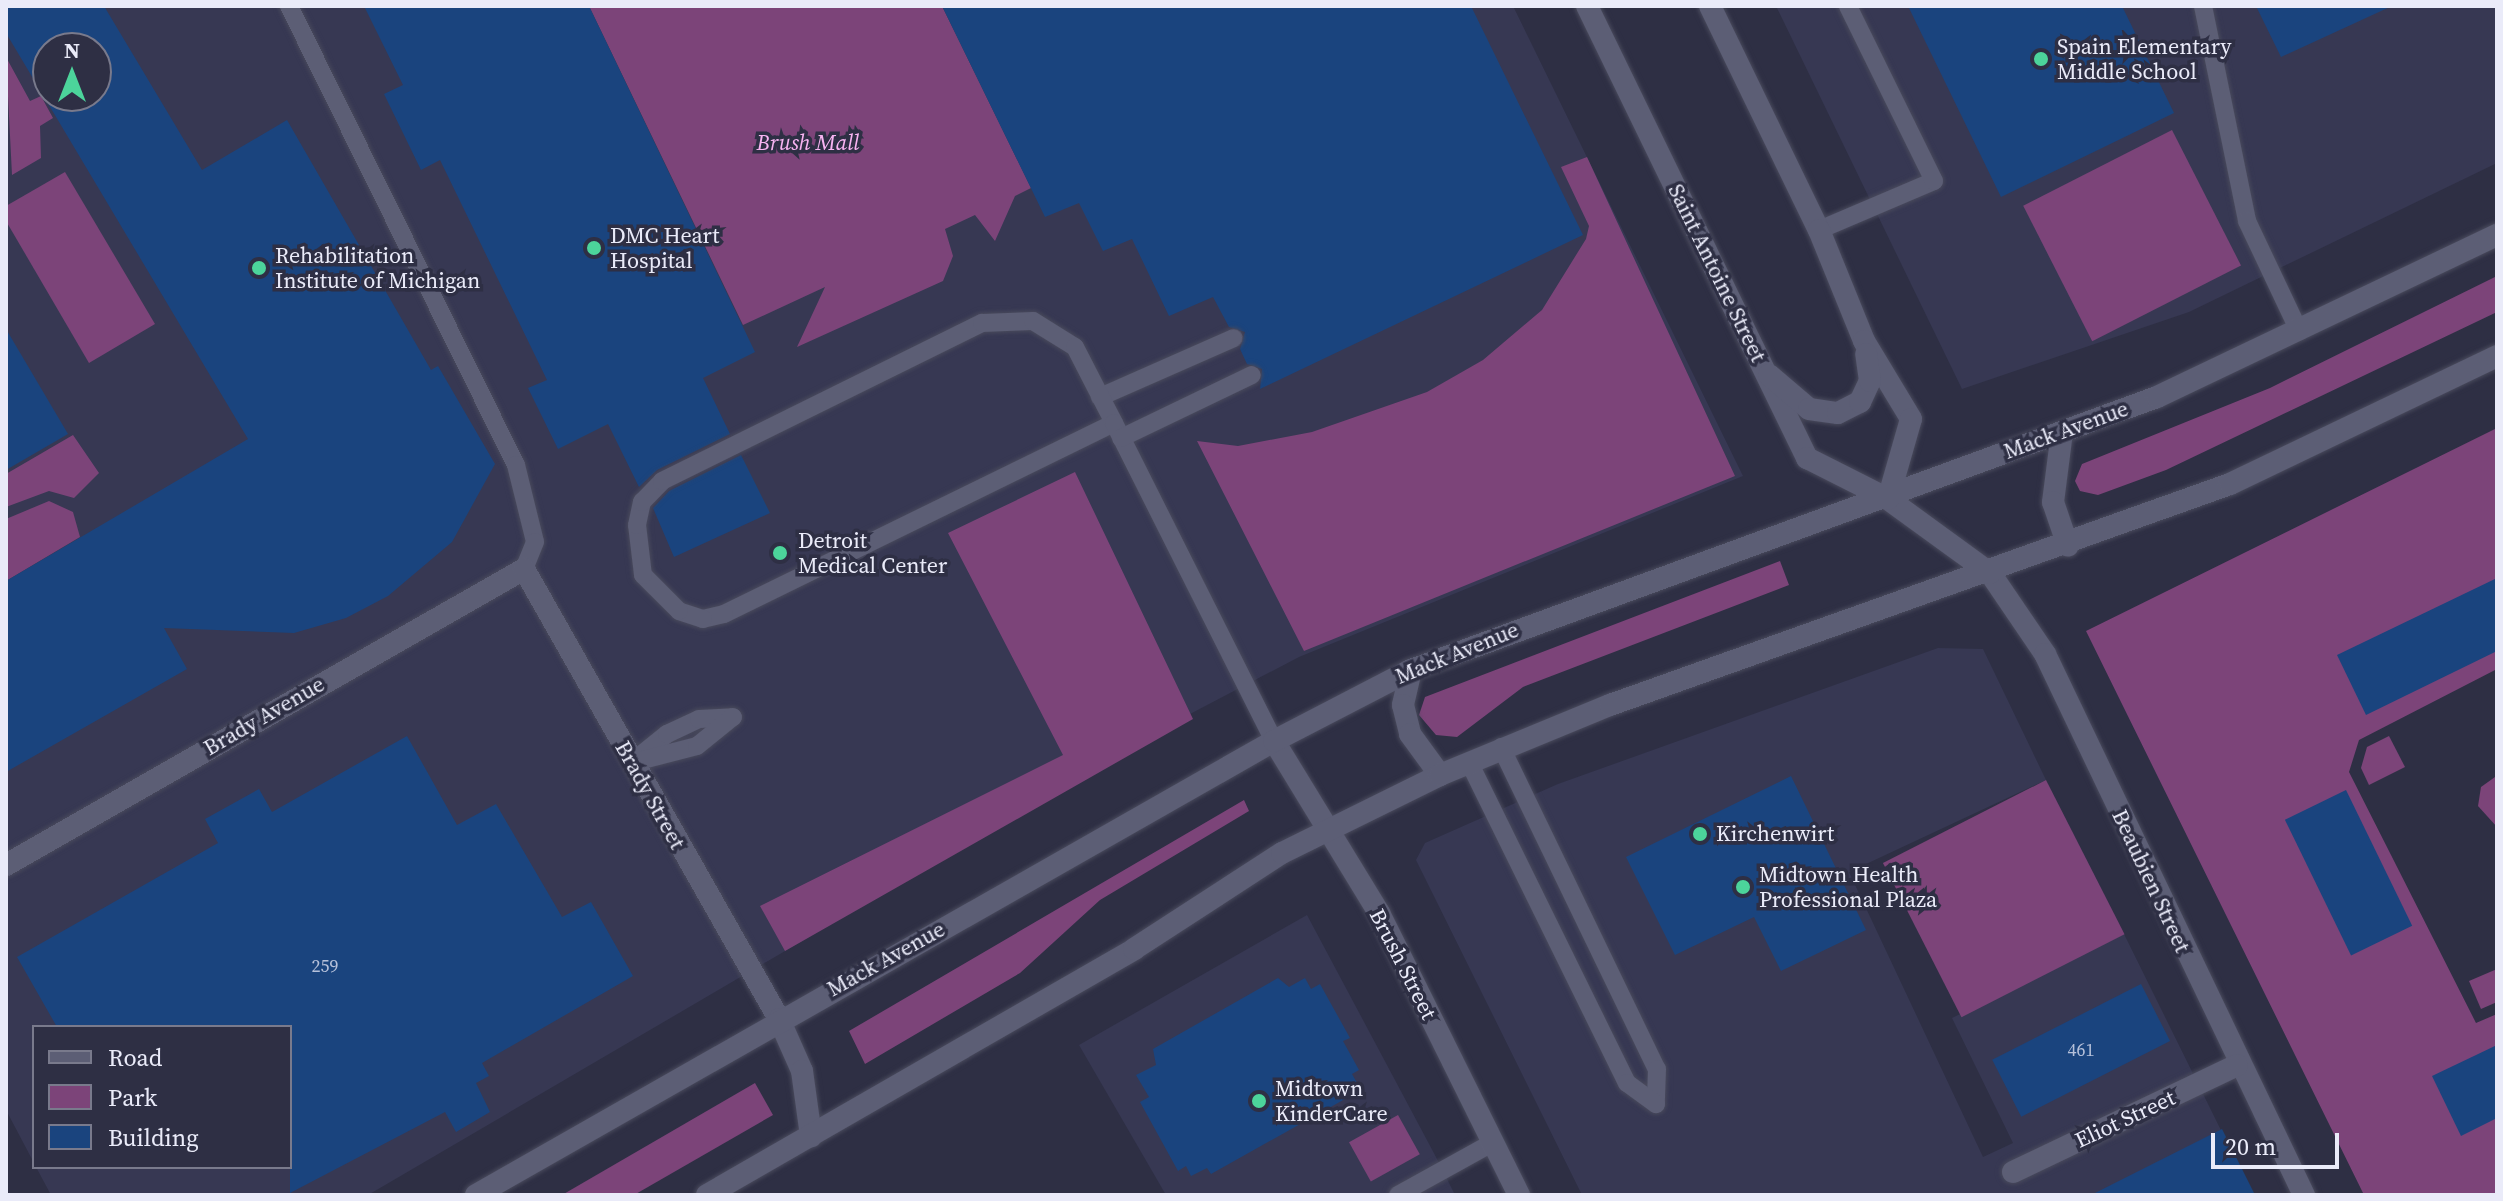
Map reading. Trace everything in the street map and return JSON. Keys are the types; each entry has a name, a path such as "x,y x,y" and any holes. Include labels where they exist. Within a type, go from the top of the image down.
{"main road":[{"name":"Saint Antoine Street","path":"1587,6 1807,458 1888,499 1990,573"},
{"path":"1710,6 1819,230 1864,341 1911,419 1888,499"},
{"name":"Mack Avenue","path":"476,1195 779,1019 1274,741 1411,670 1601,596 1888,499 2157,397 2497,235"},
{"path":"1767,373 1809,409 1838,413 1860,402 1870,381 1864,341"},
{"path":"707,1195 1326,831 1440,775 1501,747 2068,546 2230,484 2497,356"},
{"path":"2062,432 2053,502 2068,546"},
{"name":"Brady Street","path":"524,569 779,1019 802,1071 811,1136"},
{"name":"Brady Avenue","path":"6,865 524,569"},
{"name":"Beaubien Street","path":"1990,573 2045,654 2237,1065 2304,1195"},
{"path":"1411,670 1403,705 1410,734 1440,775"},
{"name":"Brush Street","path":"1274,741 1326,831 1379,913 1519,1195"},
{"name":"Eliot Street","path":"2013,1172 2237,1065"}],"lane":[{"path":"289,6 516,465 535,542 524,569"},
{"path":"1819,230 1934,181 1848,6"},
{"path":"2203,6 2247,221 2299,331"},
{"path":"1252,375 1117,430 724,614 703,619 679,611 643,575 637,525 642,502 662,481 982,323 1021,320 1057,330 1075,347 1100,397 1117,430 1274,741"},
{"path":"1100,397 1234,338"},
{"path":"733,717 697,746 632,762 667,734 699,719 733,717"},
{"path":"1469,762 1627,1083 1656,1104 1657,1069 1501,747"},
{"path":"1586,999 1616,985"},
{"path":"1398,1195 1492,1143"}],"shaded area":[{"name":"Detroit Medical Center","path":"6,6 1513,6 1743,476 1299,657 1190,714 368,1195 51,1195 37,1169 292,1169 292,1025 32,1025 32,1159 6,1110"},
{"path":"1776,6 2497,6 2497,163 2189,312 1962,389"},
{"path":"1938,648 1983,649 2046,780 1849,872 1983,1157 2013,1143 1952,1018 2124,934 2253,1195 1582,1195 1416,860 1425,843 1558,784"},
{"name":"Midtown KinderCare","path":"1307,915 1455,1195 1166,1195 1079,1045"}],"green space":[{"name":"Brush Mall","path":"589,6 942,6 1031,188 1015,196 995,241 975,215 945,229 953,256 943,281 797,347 825,287 743,325"},
{"path":"6,57 32,100 32,112 50,112 53,118 40,126 41,158 12,175"},
{"path":"2172,130 2241,265 2092,341 2023,206"},
{"path":"1587,157 1735,476 1304,651 1197,441 1238,446 1312,432 1427,392 1483,360 1542,310 1586,239 1589,226 1561,167"},
{"path":"65,172 155,324 89,363 6,221 6,206"},
{"path":"2497,276 2497,312 2166,470 2098,495 2080,491 2075,481 2082,464 2270,388"},
{"path":"2497,428 2497,669 2359,740 2349,772 2476,1023 2497,1014 2497,1195 2364,1195 2086,631"},
{"path":"73,435 99,473 74,498 49,491 6,507 6,474"},
{"path":"1075,472 1193,719 785,951 760,906 1063,755 948,533"},
{"path":"49,501 73,512 80,537 6,581 6,519"},
{"path":"1780,561 1789,585 1523,687 1457,737 1436,735 1419,715 1425,697"},
{"path":"2389,736 2405,767 2369,785 2361,768 2367,747"},
{"path":"2495,777 2497,827 2478,806 2481,787"},
{"path":"2046,780 2125,934 1961,1017 1883,863"},
{"path":"1244,800 1249,811 1100,900 1020,973 865,1064 849,1031"},
{"path":"2497,969 2497,1002 2481,1009 2469,981"},
{"path":"755,1083 773,1115 634,1195 562,1195"},
{"path":"1398,1115 1420,1154 1371,1182 1349,1142"}],"building":[{"name":"Rehabilitation Institute of Michigan","path":"6,6 104,6 202,170 287,120 431,370 438,366 495,464 452,542 388,596 346,618 294,633 164,628 187,669 6,772 6,581 248,439 53,112 112,112 112,32 32,32 32,77 6,33"},
{"name":"DMC Heart Hospital","path":"364,6 589,6 755,352 703,378 730,434 657,470 639,487 608,424 558,449 528,388 547,380 440,160 421,170 384,94 403,85"},
{"path":"942,6 1471,6 1583,235 1260,389 1262,369 1247,364 1240,349 1245,332 1229,327 1213,297 1169,316 1132,239 1103,251 1079,203 1045,217"},
{"name":"Spain Elementary Middle School","path":"1908,6 2122,6 2174,113 2001,197"},
{"path":"2256,6 2392,6 2281,57"},
{"path":"6,329 68,434 6,470"},
{"path":"741,455 770,513 674,557 653,508 669,491"},
{"path":"2497,578 2497,651 2366,715 2337,655"},
{"path":"407,736 457,825 496,804 562,917 591,902 633,976 482,1063 489,1076 476,1083 490,1112 456,1132 445,1112 290,1193 292,1025 56,1025 17,957 218,843 205,819 259,789 272,812"},
{"name":"Midtown Health Professional Plaza","path":"1791,776 1866,930 1781,971 1754,917 1675,955 1626,857"},
{"path":"2346,790 2412,926 2351,956 2285,820"},
{"path":"1278,978 1289,987 1305,978 1311,989 1320,984 1350,1038 1343,1041 1359,1070 1352,1074 1361,1090 1211,1174 1207,1168 1191,1176 1186,1166 1178,1171 1140,1102 1149,1097 1136,1075 1156,1065 1153,1049"},
{"path":"2141,984 2170,1041 2021,1117 1992,1060"},
{"path":"2497,1045 2497,1118 2461,1136 2432,1076"},
{"path":"2222,1129 2255,1195 2091,1195"}],"place":[{"name":"Spain Elementary Middle School","path":"2041,59"},
{"name":"DMC Heart Hospital","path":"594,248"},
{"name":"Rehabilitation Institute of Michigan","path":"259,268"},
{"name":"Detroit Medical Center","path":"780,553"},
{"name":"Kirchenwirt","path":"1700,834"},
{"name":"Midtown Health Professional Plaza","path":"1743,887"},
{"name":"Midtown KinderCare","path":"1259,1101"}]}
